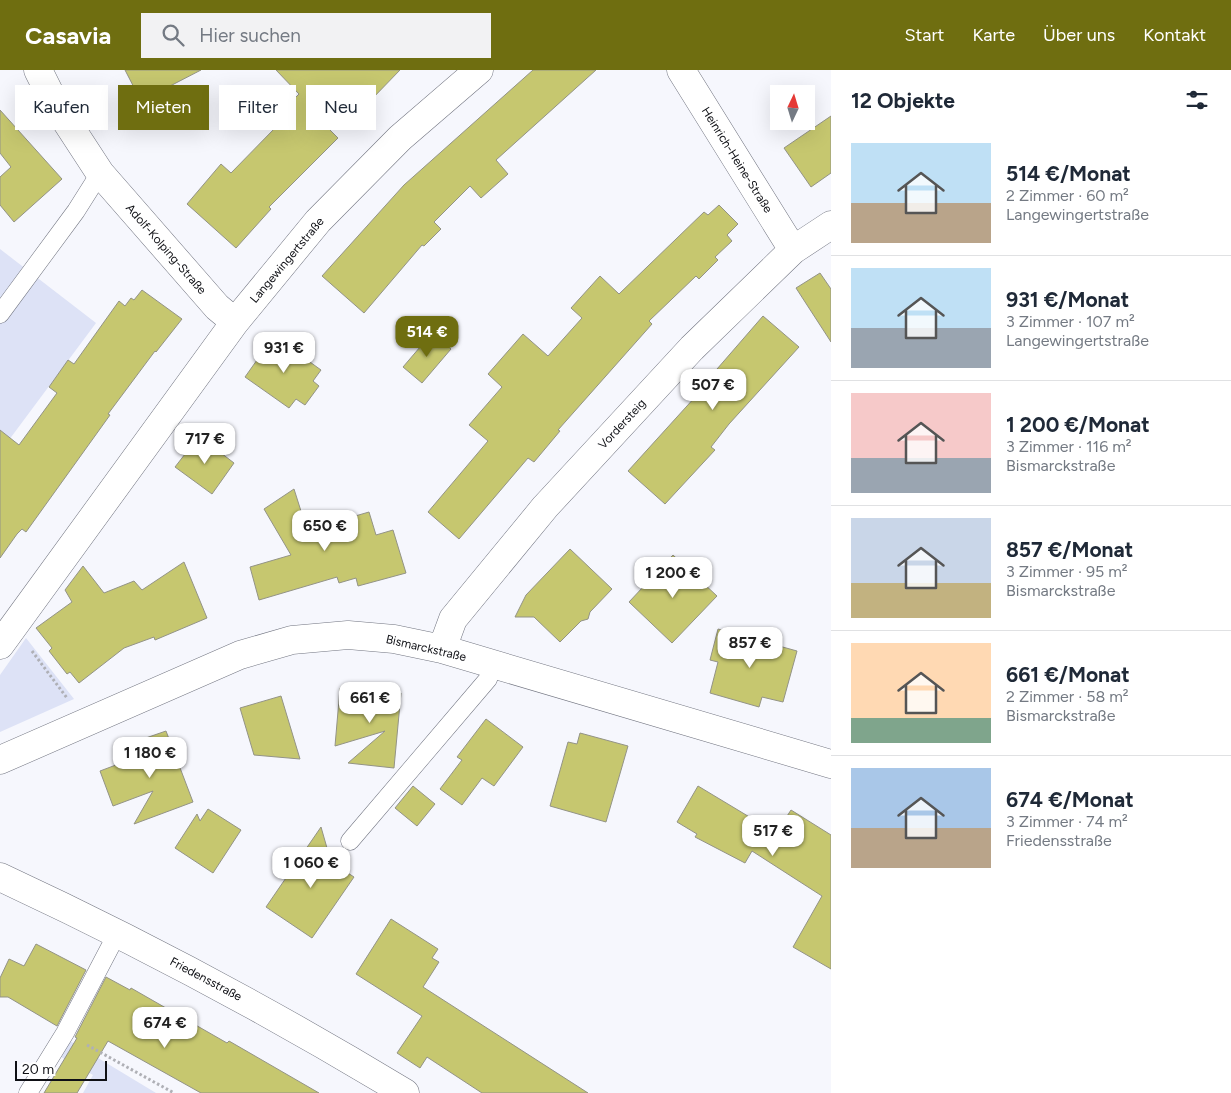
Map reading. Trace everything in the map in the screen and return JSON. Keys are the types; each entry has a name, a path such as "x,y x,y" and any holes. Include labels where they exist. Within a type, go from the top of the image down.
{"street":[{"name":"Adolf-Kolping-Straße","path":"38,70 55,104 100,173 217,307 235,322"},
{"name":"Langewingertstraße","path":"4,639 235,322 318,221 400,138 479,70"},
{"name":"Heinrich-Heine-Straße","path":"681,70 794,250"},
{"name":"Vordersteig","path":"442,649 453,619 545,507 692,348 794,250 831,225"},
{"name":"Bismarckstraße","path":"0,760 240,655 292,640 348,635 394,639 442,649 831,764"},
{"name":"Friedensstraße","path":"0,877 118,932 309,1034 405,1093"}],"lane":[{"path":"0,314 76,211 100,173"},
{"path":"350,840 488,680 493,665"},
{"path":"28,1093 65,1033 118,932"}],"path":[{"path":"4,639 24,641 71,704 79,724"},
{"path":"65,1033 174,1093"}],"shaded area":[{"path":"0,249 96,323 0,452"},
{"path":"26,638 74,699 0,732 0,675"},
{"path":"70,1041 156,1093 83,1093 93,1075 61,1057"}],"building":[{"path":"125,70 201,70 172,85 133,85"},
{"path":"276,70 400,70 376,95 376,85 306,85 306,130 330,130 338,138 269,207 271,209 236,248 187,204 221,164 231,173 273,130 296,130 296,97 299,94 296,91 296,85 290,85"},
{"path":"533,70 596,70 496,160 508,174 481,198 470,186 434,222 441,229 424,246 422,245 364,313 322,276 404,185"},
{"path":"0,110 15,127 15,130 18,130 62,179 14,222 0,205 0,177 11,167 0,153"},
{"path":"831,116 831,173 811,187 784,148 810,130 815,130 815,127"},
{"path":"719,205 738,224 727,235 732,241 715,257 718,260 699,279 696,276 649,321 652,324 558,430 560,431 534,462 528,458 459,539 428,512 488,441 469,425 502,387 488,374 523,334 548,356 582,318 571,308 600,276 619,294 704,212 708,215"},
{"path":"820,273 831,289 831,342 796,288"},
{"path":"142,290 182,319 155,351 108,414 110,415 26,532 22,529 17,534 0,558 0,430 19,445 57,393 49,387 68,360 74,364 119,301 125,306 131,298 134,300"},
{"path":"763,316 799,347 729,424 711,447 715,450 665,504 628,471 706,385 704,384"},
{"path":"432,333 451,349 422,383 403,367"},
{"path":"274,336 321,370 313,381 319,386 305,405 296,399 289,408 245,377"},
{"path":"199,436 234,463 212,494 175,467"},
{"path":"294,489 307,530 369,512 376,535 393,530 406,573 358,586 356,578 339,583 337,577 259,600 250,567 291,555 264,509"},
{"path":"570,549 612,589 590,612 588,619 581,621 560,642 534,617 515,617 526,595"},
{"path":"673,555 717,596 672,643 629,602"},
{"path":"184,562 207,618 155,640 154,637 124,648 79,683 70,672 67,674 49,651 52,648 36,628 72,602 65,590 83,566 104,593 134,581 142,590"},
{"path":"718,629 797,651 783,702 762,697 759,707 710,693 718,662 710,660"},
{"path":"340,688 401,693 394,768 348,763 385,731 335,746"},
{"path":"281,696 300,759 254,755 240,708"},
{"path":"486,719 523,747 494,786 482,778 462,805 440,789 462,760 457,757"},
{"path":"166,731 193,802 134,824 153,791 113,806 100,771 145,754 140,740"},
{"path":"580,733 628,746 606,822 550,806 568,742 577,744"},
{"path":"413,786 435,804 417,826 395,808"},
{"path":"698,786 776,833 791,810 831,835 831,969 793,947 822,896 752,851 745,863 695,837 697,834 677,822"},
{"path":"208,809 241,830 213,873 175,848 197,814 200,821"},
{"path":"321,827 331,862 354,877 312,938 266,907"},
{"path":"391,919 438,949 432,958 439,962 423,987 588,1093 482,1093 427,1057 420,1068 397,1053 422,1016 356,974"},
{"path":"36,944 86,970 57,1026 8,997 0,997 0,978 9,959 24,966"},
{"path":"106,977 130,990 131,988 227,1043 229,1041 319,1093 201,1093 108,1041 77,1093 44,1093 77,1038 75,1037"}]}
